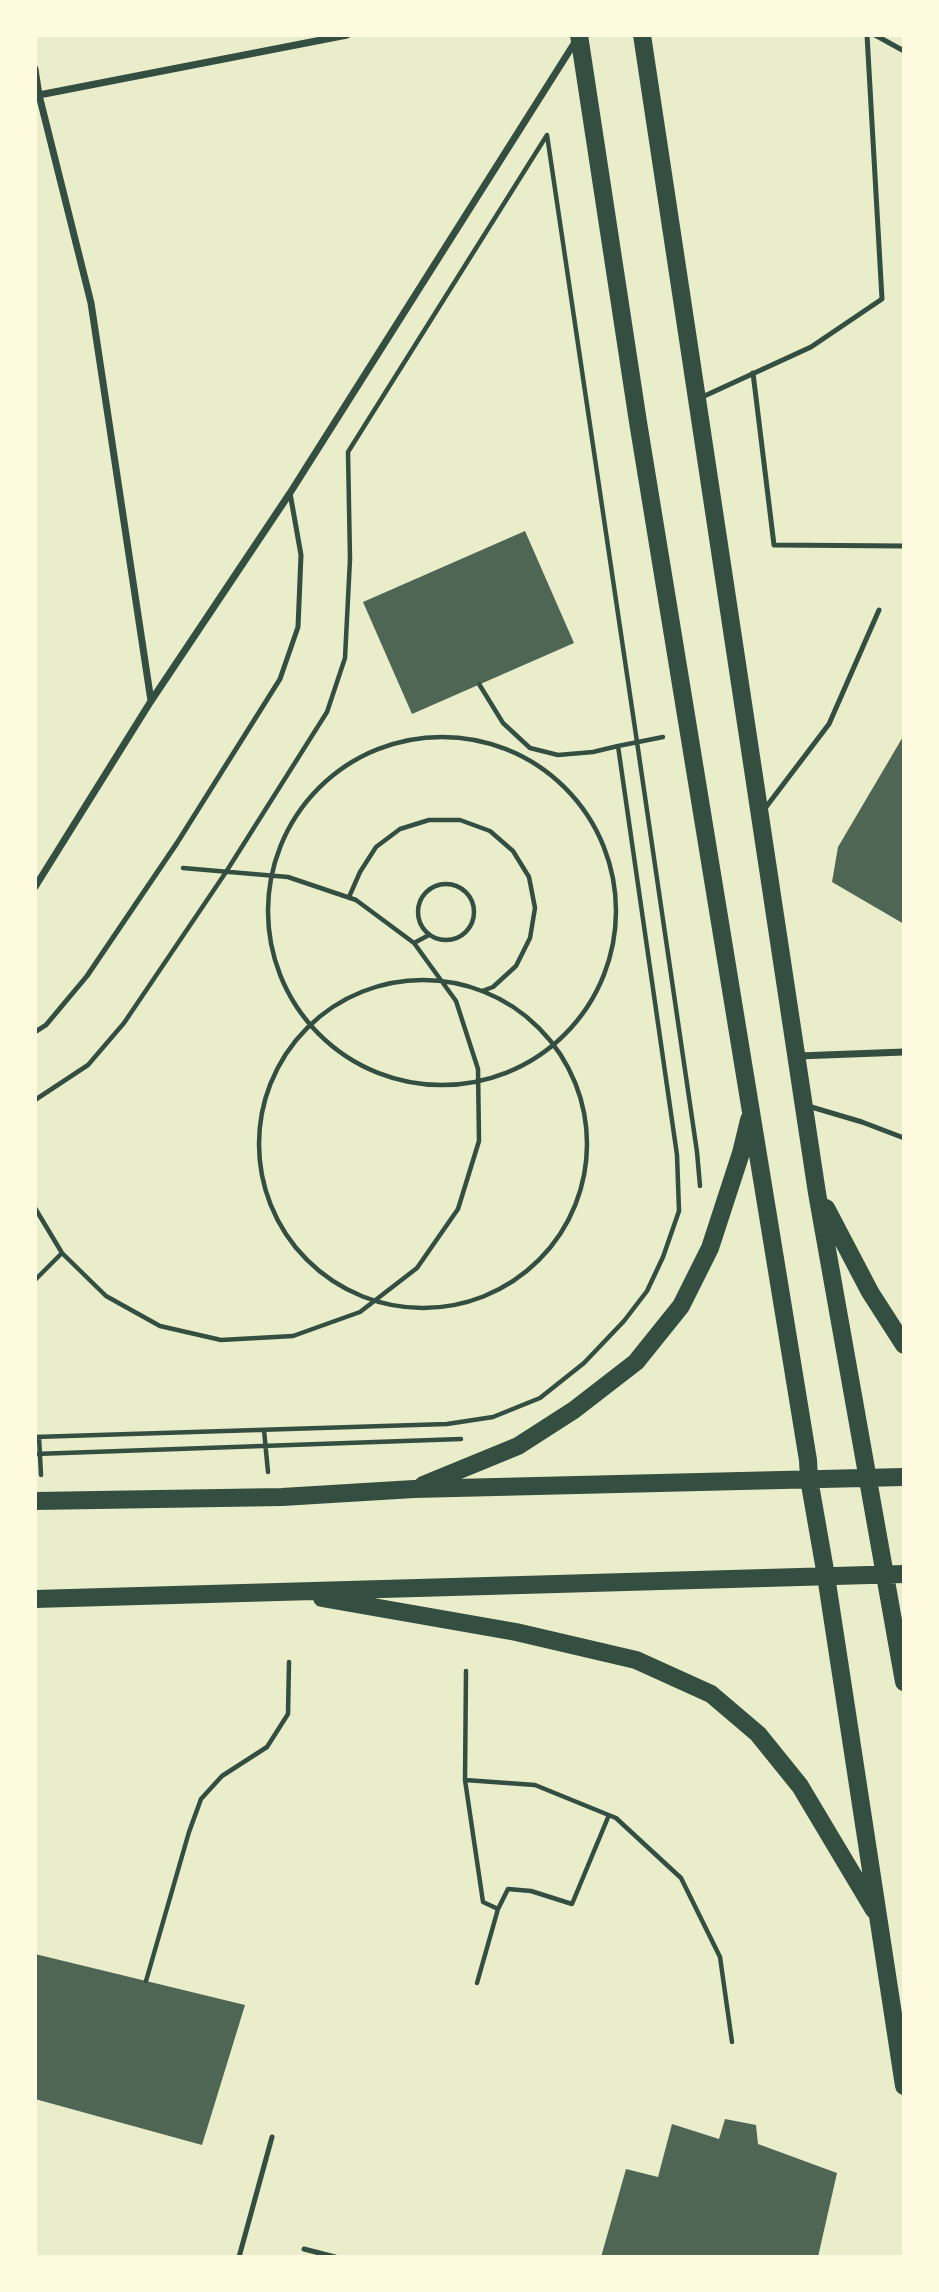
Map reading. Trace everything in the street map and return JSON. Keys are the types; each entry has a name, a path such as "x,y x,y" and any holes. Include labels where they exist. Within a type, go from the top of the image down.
{"main road":[{"path":"579,35 638,422 870,1851 877,1916 904,2086"},
{"path":"642,35 817,1193 904,1682"},
{"path":"414,1489 518,1446 575,1410 636,1362 681,1306 710,1248 741,1153 750,1114"},
{"path":"817,1193 870,1292 904,1345"},
{"path":"39,1501 271,1497 414,1489 904,1477"},
{"path":"35,1599 904,1574"},
{"path":"284,1591 516,1632 636,1660 711,1694 758,1734 800,1786 877,1916"}],"street":[{"path":"39,95 347,35"},
{"path":"35,887 151,701 290,493 579,35"},
{"path":"35,69 39,95 91,303 151,701"},
{"path":"798,1056 904,1052"}],"lane":[{"path":"698,399 811,347 882,299 867,35"},
{"path":"875,35 904,51"},
{"path":"753,373 774,545 904,546"},
{"path":"35,1032 46,1025 87,976 161,867 280,679 298,627 301,555 290,493"},
{"path":"761,813 829,724 879,610"},
{"path":"805,1105 904,1138"},
{"path":"239,2257 272,2137"},
{"path":"304,2249 335,2257"}],"path":[{"path":"35,1100 88,1065 110,1041 226,872 327,712 345,658 350,559 348,452 547,135 638,742 701,1189"},
{"path":"479,684 503,723 530,748 558,755 593,752 688,732"},
{"path":"463,737 519,754 562,783 595,822 615,870 620,922 609,972 585,1017 554,1047 478,1083 429,1083 379,1073 334,1052 304,1025 275,970 266,912 276,854 305,802 349,763 404,741 463,737"},
{"path":"39,1501 37,1437 447,1424 493,1417 540,1398 584,1363 624,1321 647,1291 663,1258 679,1211 677,1155 618,746"},
{"path":"519,754 530,748"},
{"path":"349,897 360,872 376,847 400,829 429,820 460,820 490,831 513,851 524,868 529,877 535,908 530,939 516,966 493,987 481,992"},
{"path":"35,1208 62,1253 106,1296 160,1326 221,1340 293,1336 360,1312 417,1268 458,1209 479,1141 478,1069 456,1001 414,943 349,897 288,877 161,867"},
{"path":"414,943 429,935 447,941 464,934 471,926 474,908 465,891 449,884 431,888 424,894 418,911 422,928 429,935"},
{"path":"441,980 499,997 542,1029 554,1047 573,1073 587,1126 584,1181 563,1232 526,1273 478,1300 424,1309 373,1302 320,1274 283,1234 262,1183 257,1130 271,1077 304,1025 343,999 394,981 441,980"},
{"path":"35,1220 44,1224"},
{"path":"35,1280 62,1253"},
{"path":"264,1430 271,1497"},
{"path":"38,1454 464,1439"},
{"path":"146,1981 201,1799 222,1776 267,1747 288,1714 289,1662"},
{"path":"466,1671 465,1780 484,1902 498,1909"},
{"path":"465,1780 535,1784 616,1818 681,1878 720,1957 732,2042"},
{"path":"477,1983 498,1909 508,1889 531,1891 572,1904 609,1815"}],"building":[{"path":"525,531 574,643 412,714 363,602"},
{"path":"904,735 904,924 832,882 838,847"},
{"path":"35,1954 245,2005 202,2145 35,2099"},
{"path":"725,2119 756,2125 758,2144 837,2173 818,2257 601,2257 626,2169 658,2177 672,2124 719,2139"}]}
